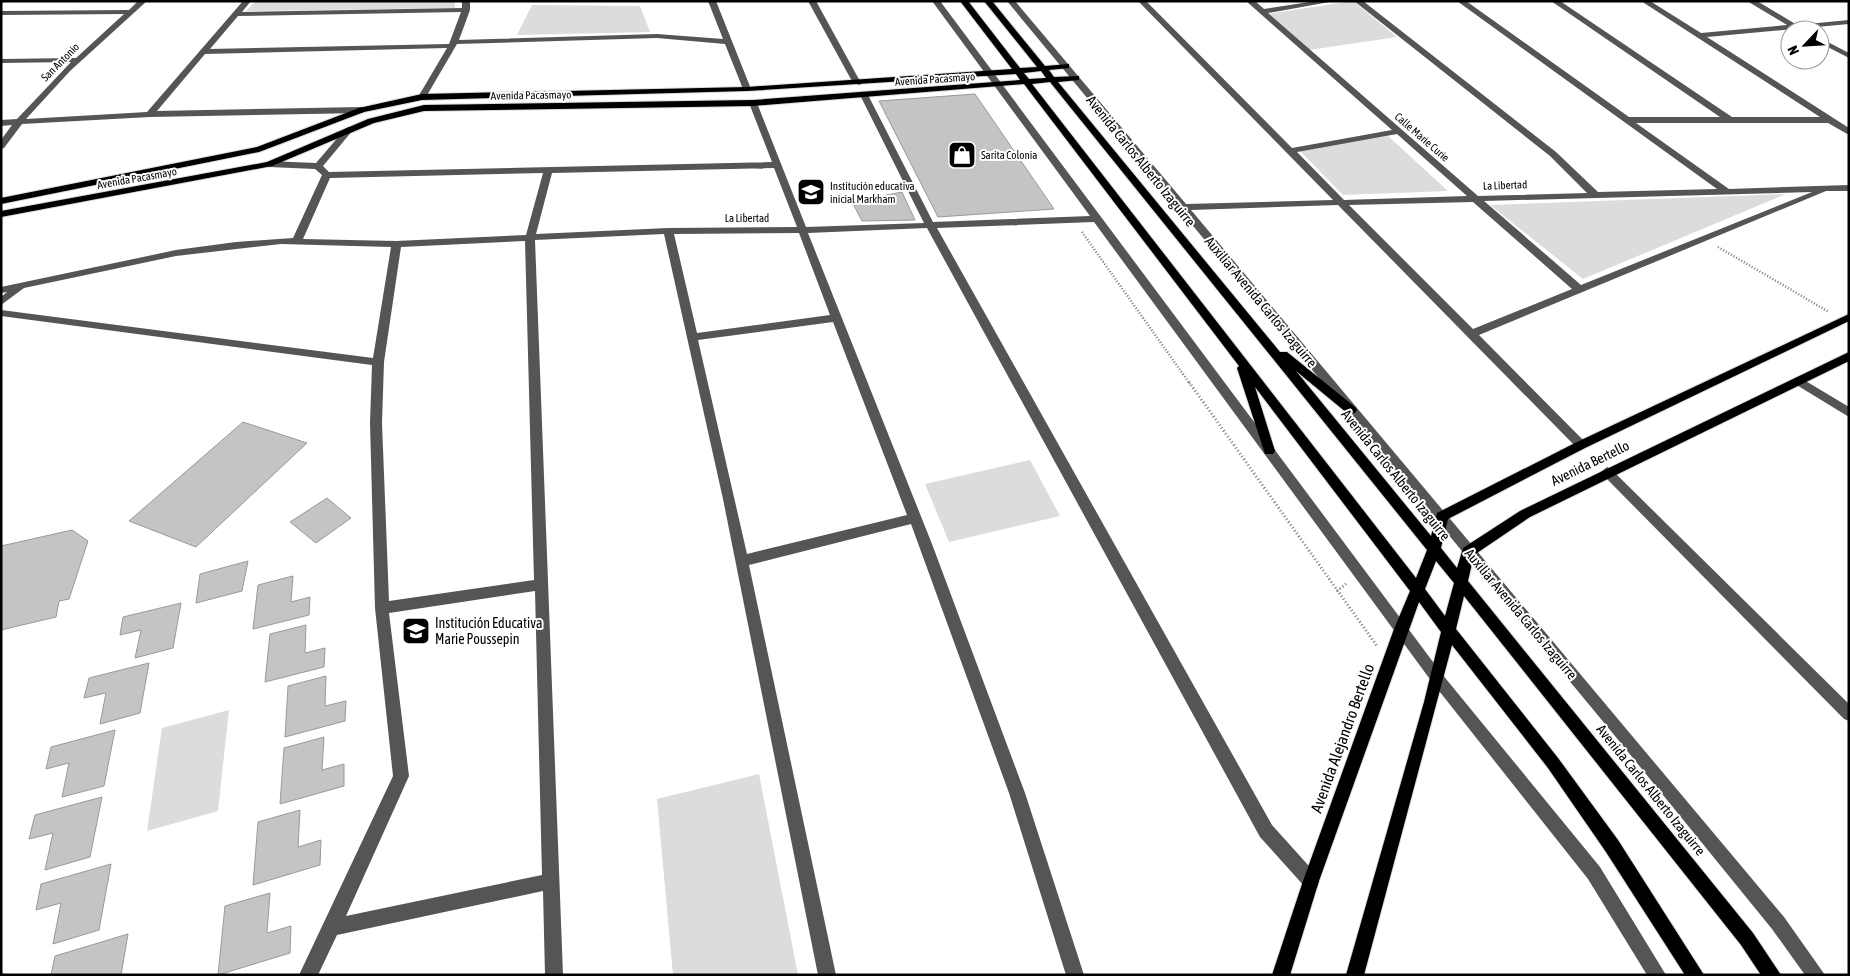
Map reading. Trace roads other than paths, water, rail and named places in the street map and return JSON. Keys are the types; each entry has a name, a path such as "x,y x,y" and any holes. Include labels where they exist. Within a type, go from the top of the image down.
{"main road":[{"path":"964,1 1418,588 1449,631 1553,763 1612,846 1695,975"},
{"name":"Avenida Carlos Alberto Izaguirre","path":"988,1 1461,583 1722,908 1772,975"},
{"name":"Avenida Pacasmayo","path":"1,201 258,149 362,110 422,97 747,89 992,74 1066,66"},
{"name":"Avenida Pacasmayo","path":"1,214 269,164 371,121 424,108 753,103 1076,78"},
{"path":"502,106 507,95"},
{"path":"93,198 97,182"},
{"name":"Avenida Bertello","path":"1442,516 1581,445 1845,319"},
{"path":"1264,340 1351,410"},
{"name":"Avenida Bertello","path":"1468,552 1525,514 1607,472 1849,356"},
{"path":"1240,359 1269,451"},
{"name":"Avenida Alejandro Bertello","path":"1281,975 1311,881 1401,629 1434,550 1442,516"},
{"path":"1355,975 1437,678 1468,552"}],"street":[{"name":"San Antonio","path":"1,146 18,122 76,60 143,1"},
{"path":"150,114 247,1"},
{"path":"422,97 452,44 466,10 466,1"},
{"path":"712,1 747,89"},
{"path":"812,1 857,83"},
{"path":"936,1 992,74 1437,678 1594,873 1657,975"},
{"name":"Auxiliar Avenida Carlos Izaguirre","path":"1011,1 1181,207 1442,516 1468,552 1765,907 1816,975"},
{"path":"1142,1 1581,445"},
{"name":"Calle Marie Curie","path":"1250,1 1580,290"},
{"path":"1262,12 1331,1"},
{"path":"1358,1 1553,154 1595,195"},
{"path":"1461,1 1726,191"},
{"path":"1555,1 1730,120"},
{"path":"1645,1 1849,132"},
{"path":"1751,1 1785,20"},
{"path":"234,14 466,10"},
{"path":"1,13 131,12"},
{"path":"1830,24 1849,22"},
{"path":"1698,36 1780,30"},
{"path":"203,52 657,36 729,42"},
{"path":"1830,46 1849,56"},
{"path":"1,61 76,60"},
{"path":"864,95 930,225 1266,831 1311,881"},
{"path":"753,103 915,518 1017,793 1075,975"},
{"path":"1,123 150,114 362,110"},
{"path":"1627,120 1830,120"},
{"path":"318,166 349,130"},
{"path":"1290,150 1399,131"},
{"path":"269,164 318,166 327,175 778,165"},
{"path":"548,171 530,237 554,975"},
{"path":"296,242 327,175"},
{"path":"1471,334 1828,188"},
{"name":"La Libertad","path":"1181,207 1849,188"},
{"name":"La Libertad","path":"1,290 176,254 236,245 296,242 396,244 668,231 802,230 1098,219"},
{"path":"668,231 742,561 827,975"},
{"path":"308,975 332,928 401,776 382,608 376,423 378,362 396,244"},
{"path":"1,302 21,286"},
{"path":"1,312 378,362"},
{"path":"692,337 837,318"},
{"path":"1799,381 1849,413"},
{"path":"1607,472 1849,714"},
{"path":"742,561 915,518"},
{"path":"382,608 542,585"},
{"path":"332,928 551,881"}],"place":[{"name":"Sarita Colonia","path":"962,155"},
{"name":"Institución educativa inicial Markham","path":"811,192"},
{"name":"Institución Educativa Marie Poussepin","path":"416,631"}]}
